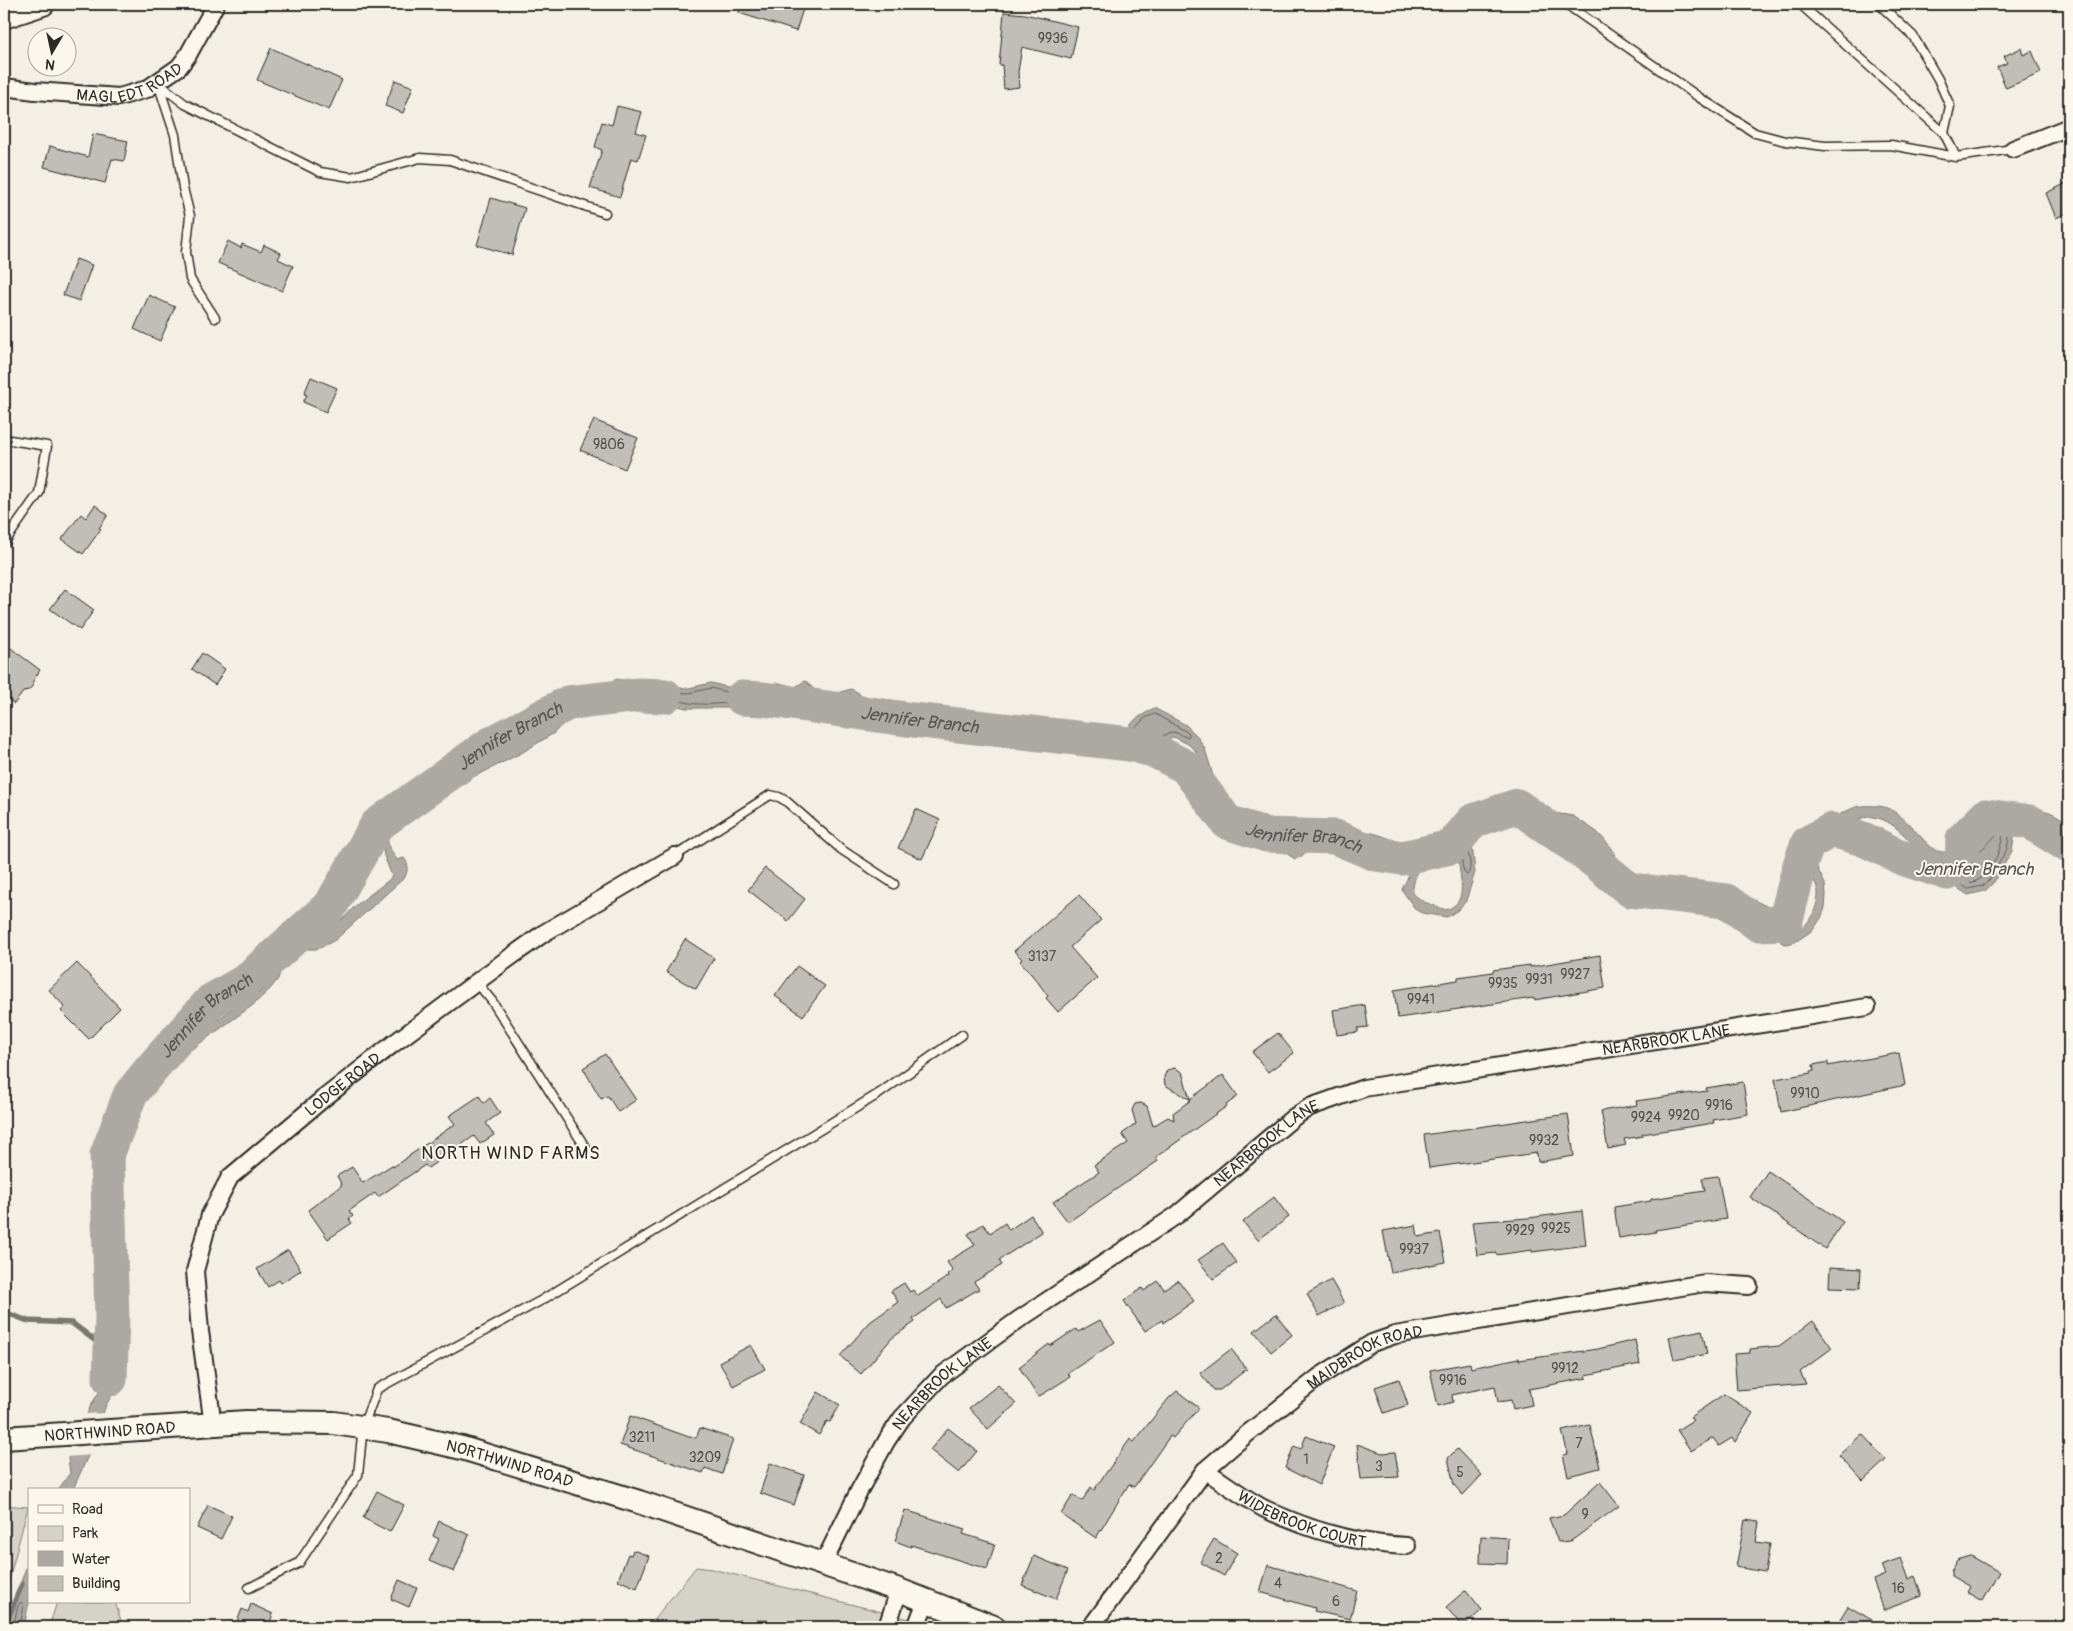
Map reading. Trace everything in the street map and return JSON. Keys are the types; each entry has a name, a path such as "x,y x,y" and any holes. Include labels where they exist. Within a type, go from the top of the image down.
{"street":[{"path":"4,17 43,4"},
{"name":"MAGLEDT ROAD","path":"4,87 120,97 134,94 158,83 179,66 188,55 216,4"},
{"path":"2013,149 2069,127"},
{"name":"LODGE ROAD","path":"213,1425 194,1271 210,1215 230,1177 393,1044 544,933 675,856"},
{"name":"NEARBROOK LANE","path":"823,1564 860,1489 887,1440 909,1410 941,1376 1018,1320 1177,1214 1294,1117 1310,1107 1364,1088 1867,1007"},
{"name":"MAIDBROOK ROAD","path":"1090,1627 1205,1470 1319,1377 1372,1343 1395,1335 1705,1283 1748,1286"},
{"name":"NORTHWIND ROAD","path":"4,1438 213,1425 310,1422 363,1426 445,1443 524,1466 899,1590 994,1627"},
{"name":"WIDEBROOK COURT","path":"1205,1470 1262,1507 1295,1522 1377,1545 1407,1546"},
{"path":"888,1627 899,1590"},
{"path":"916,1627 926,1601"}],"lane":[{"path":"1566,4 1700,98 1755,133 1785,141 1825,146 1891,145 1956,157 2013,149"},
{"path":"1800,4 1944,133 1956,157"},
{"path":"1879,4 1913,36 1938,78 1950,106 1944,133"},
{"path":"158,83 185,104 320,172 351,177 420,158 450,160 606,213"},
{"path":"158,83 174,134 183,188 190,216 186,252 190,279 215,318"},
{"path":"4,440 47,446 39,493 4,543"},
{"path":"675,856 770,795 780,797 786,801 842,850 894,884"},
{"path":"477,983 492,1001 589,1153"},
{"path":"249,1588 299,1563 358,1475 363,1426 376,1389 542,1300 880,1093 962,1035"}],"green space":[{"path":"4,1505 28,1507 4,1599"},
{"path":"696,1567 712,1569 925,1623 930,1627 782,1627 767,1620 739,1620 725,1627 648,1627"},
{"path":"56,1604 116,1604 123,1627 49,1627"}],"water":[{"name":"Jennifer Branch","path":"617,679 644,685 666,684 677,688 689,688 711,683 727,687 779,683 795,687 805,681 819,692 828,694 851,689 859,693 863,702 868,704 893,702 918,709 936,708 952,712 958,709 1004,724 1046,730 1057,740 1066,743 1094,746 1108,744 1124,738 1126,730 1136,719 1154,708 1186,725 1197,736 1205,749 1226,818 1243,836 1266,837 1289,833 1295,830 1309,831 1343,828 1366,831 1390,839 1401,844 1415,857 1417,871 1413,885 1413,894 1424,902 1446,910 1456,905 1460,897 1458,854 1459,842 1464,831 1502,793 1513,794 1523,806 1535,810 1573,816 1597,832 1612,848 1625,881 1634,890 1651,893 1711,892 1746,896 1772,909 1776,914 1784,935 1798,932 1804,927 1813,914 1818,899 1817,888 1805,860 1806,849 1810,839 1816,830 1824,824 1856,807 1873,806 1890,809 1907,822 1930,846 1942,852 1963,849 1993,823 2027,810 2035,809 2051,813 2069,824 2069,841 2048,824 2034,821 2020,822 2016,827 2012,851 1994,882 1985,891 1968,895 1937,873 1907,838 1891,824 1882,819 1864,817 1825,833 1815,842 1810,853 1825,884 1825,908 1813,930 1795,942 1787,944 1782,943 1777,937 1762,914 1741,900 1716,902 1689,899 1656,901 1645,906 1640,905 1621,888 1601,848 1576,827 1564,824 1555,829 1549,829 1527,817 1486,817 1482,819 1471,835 1475,872 1466,901 1458,910 1447,917 1422,913 1416,910 1402,890 1408,876 1406,860 1397,847 1388,842 1341,834 1327,834 1313,842 1304,854 1295,859 1278,848 1264,844 1240,842 1220,823 1213,810 1203,781 1196,751 1188,744 1174,737 1163,741 1153,739 1127,743 1101,753 1083,755 1042,748 948,723 918,723 885,714 867,715 843,708 779,702 731,708 686,708 675,705 669,700 642,702 611,696 596,700 568,718 554,733 523,752 484,772 407,806 397,813 387,837 389,847 397,860 404,858 407,863 405,877 335,940 318,949 301,949 289,957 282,965 278,979 253,1005 146,1082 140,1114 115,1153 104,1166 108,1196 121,1243 122,1320 118,1352 118,1385 106,1405 88,1456 73,1488 59,1488 70,1473 68,1458 107,1373 105,1365 106,1348 110,1343 113,1326 115,1247 110,1227 101,1208 98,1163 107,1131 123,1110 141,1079 169,1049 212,1024 232,1009 245,997 258,974 288,944 320,932 345,917 355,906 389,880 392,876 384,856 382,836 386,822 399,802 410,790 420,785 446,779 479,767 495,754 530,738 539,731 547,715 557,707"},
{"path":"28,1562 29,1604 24,1627 8,1627"}],"pier":[{"path":"106,1413 92,1455 66,1457 84,1414"}],"building":[{"path":"741,4 772,9 773,4 804,6 796,31 739,13"},
{"path":"1004,12 1025,14 1078,27 1071,59 1022,47 1018,72 1019,87 1004,89 1002,65 999,65"},
{"path":"271,48 342,80 329,110 257,80"},
{"path":"2021,48 2023,55 2032,51 2041,73 2006,88 1997,67 2007,63 2004,56"},
{"path":"395,80 413,87 403,113 385,106"},
{"path":"617,106 642,112 636,132 646,135 638,160 631,158 620,197 590,188 602,150 595,147 602,122 612,125"},
{"path":"93,134 128,141 124,161 112,159 105,183 44,167 50,146 88,157"},
{"path":"2069,182 2069,212 2056,218 2046,193"},
{"path":"491,198 525,208 512,255 477,245"},
{"path":"228,241 241,248 242,244 261,252 264,245 281,253 278,259 293,266 282,291 218,263"},
{"path":"76,259 92,265 79,301 63,295"},
{"path":"149,295 175,307 160,341 134,329"},
{"path":"311,377 337,388 326,412 303,402 307,395 304,394"},
{"path":"594,420 638,438 625,469 580,450"},
{"path":"95,505 108,515 99,528 101,529 83,554 62,539 81,514 86,518"},
{"path":"65,589 94,610 80,630 50,609"},
{"path":"4,643 40,670 33,681 33,685 29,690 24,691 14,704 4,696"},
{"path":"202,653 225,669 215,685 192,669"},
{"path":"916,809 940,820 922,859 898,848"},
{"path":"765,868 805,899 788,921 748,890"},
{"path":"1079,895 1101,920 1070,947 1097,978 1058,1012 1046,998 1048,996 1037,981 1020,961 1022,959 1014,951"},
{"path":"685,939 714,958 696,989 666,972"},
{"path":"1600,955 1605,988 1534,1000 1533,998 1398,1018 1394,990 1458,980 1458,977 1493,972 1493,970 1530,965 1530,967"},
{"path":"77,963 120,1008 89,1039 61,1011 65,1007 49,990"},
{"path":"797,966 825,986 803,1016 775,996"},
{"path":"1365,1005 1368,1027 1358,1028 1358,1032 1337,1035 1333,1010"},
{"path":"1278,1033 1294,1053 1268,1072 1252,1052"},
{"path":"1899,1053 1905,1085 1781,1112 1775,1079 1811,1073 1810,1071 1814,1071 1813,1065 1828,1062 1828,1066"},
{"path":"605,1054 636,1100 618,1112 608,1096 601,1099 583,1068"},
{"path":"1175,1068 1182,1072 1190,1099 1223,1075 1238,1096 1156,1157 1158,1161 1068,1222 1053,1202 1099,1172 1094,1165 1128,1143 1122,1134 1136,1124 1132,1110 1135,1104 1141,1103 1147,1106 1153,1126 1168,1117 1174,1120 1173,1113 1191,1100 1165,1085 1164,1077 1167,1070"},
{"path":"1743,1082 1748,1114 1713,1120 1714,1123 1642,1134 1643,1136 1624,1139 1626,1145 1608,1149 1601,1111 1637,1105 1636,1101 1707,1091 1706,1088"},
{"path":"479,1096 484,1103 490,1098 500,1113 486,1123 494,1135 480,1144 474,1136 428,1168 425,1165 378,1197 375,1193 349,1211 353,1216 349,1219 352,1223 328,1239 308,1210 342,1185 337,1176 352,1167 363,1183 392,1165 393,1167 455,1124 449,1116"},
{"path":"1568,1114 1574,1156 1538,1162 1537,1153 1429,1168 1424,1135"},
{"path":"1768,1171 1843,1222 1825,1249 1750,1197"},
{"path":"1718,1176 1726,1219 1655,1230 1656,1232 1619,1238 1614,1207 1705,1191 1702,1178"},
{"path":"1274,1197 1289,1217 1258,1240 1243,1222"},
{"path":"1582,1211 1586,1245 1532,1252 1532,1250 1496,1255 1496,1253 1477,1255 1472,1222 1528,1218"},
{"path":"1031,1215 1042,1232 999,1260 1002,1265 974,1282 979,1289 946,1308 941,1299 913,1319 915,1322 892,1338 861,1374 840,1356 870,1322 898,1302 891,1291 904,1283 910,1292 913,1290 918,1296 949,1276 948,1274 953,1271 947,1262 975,1245 968,1234 983,1224 990,1233 1005,1223 1009,1230"},
{"path":"1416,1225 1418,1237 1440,1233 1446,1262 1391,1273 1383,1231"},
{"path":"1223,1243 1237,1263 1213,1279 1198,1260"},
{"path":"288,1250 301,1270 281,1283 279,1280 268,1287 257,1269"},
{"path":"1830,1267 1861,1269 1860,1288 1829,1287"},
{"path":"1178,1280 1194,1301 1163,1323 1162,1320 1145,1331 1124,1301 1142,1288 1144,1291 1158,1281 1164,1289"},
{"path":"1331,1280 1344,1303 1319,1316 1307,1294"},
{"path":"1276,1314 1292,1335 1271,1352 1254,1331"},
{"path":"1100,1320 1115,1342 1068,1373 1070,1377 1038,1397 1019,1367 1049,1344 1050,1346 1076,1329 1078,1332"},
{"path":"1813,1321 1832,1348 1800,1372 1806,1384 1737,1390 1734,1354 1750,1353 1750,1349 1779,1346"},
{"path":"1702,1330 1707,1354 1674,1360 1669,1337"},
{"path":"1635,1340 1640,1364 1586,1375 1587,1378 1529,1389 1532,1405 1513,1409 1511,1400 1498,1402 1495,1386 1452,1395 1453,1402 1438,1406 1430,1370 1470,1363 1471,1368 1519,1358 1519,1360 1598,1349"},
{"path":"751,1345 765,1369 733,1386 719,1362"},
{"path":"1231,1349 1247,1369 1220,1390 1214,1390 1200,1373"},
{"path":"1399,1379 1408,1405 1384,1413 1375,1387"},
{"path":"998,1385 1016,1404 988,1429 969,1408"},
{"path":"1177,1391 1199,1408 1173,1438 1170,1436 1134,1487 1129,1484 1096,1538 1061,1514 1073,1495 1082,1501 1091,1487 1094,1490 1130,1439 1134,1442 1169,1398"},
{"path":"818,1392 840,1405 830,1422 827,1421 819,1435 800,1424"},
{"path":"1724,1394 1753,1413 1735,1442 1732,1438 1719,1446 1713,1438 1691,1451 1677,1430 1693,1420 1690,1417"},
{"path":"630,1416 689,1437 696,1438 700,1428 733,1439 722,1474 705,1468 703,1473 620,1445"},
{"path":"1590,1425 1600,1468 1568,1476 1563,1455 1568,1454 1562,1431"},
{"path":"948,1428 977,1451 959,1473 930,1450"},
{"path":"1862,1434 1886,1460 1863,1481 1839,1455"},
{"path":"1306,1436 1334,1447 1319,1485 1285,1468 1294,1446 1301,1449"},
{"path":"1357,1444 1382,1453 1395,1452 1399,1477 1361,1479"},
{"path":"1457,1449 1482,1475 1463,1495 1454,1485 1448,1458"},
{"path":"770,1463 804,1475 794,1505 760,1493"},
{"path":"1600,1482 1619,1506 1571,1541 1558,1542 1549,1518 1564,1515"},
{"path":"377,1491 404,1505 390,1532 363,1518"},
{"path":"208,1505 232,1516 221,1539 197,1528"},
{"path":"905,1510 965,1529 963,1534 995,1544 987,1569 895,1541"},
{"path":"1745,1520 1759,1522 1756,1542 1770,1544 1765,1572 1736,1567"},
{"path":"439,1521 469,1535 454,1572 429,1561 439,1539 433,1536"},
{"path":"1481,1536 1508,1538 1507,1564 1480,1563"},
{"path":"1214,1539 1237,1553 1224,1576 1200,1562"},
{"path":"633,1550 649,1556 637,1588 618,1580 628,1554 631,1555"},
{"path":"1034,1556 1068,1570 1056,1599 1022,1585"},
{"path":"1971,1556 1999,1572 1983,1601 1967,1592 1970,1587 1951,1576 1951,1570 1957,1560"},
{"path":"1901,1558 1909,1579 1915,1576 1922,1596 1884,1610 1873,1580 1885,1575 1881,1565"},
{"path":"1268,1565 1357,1591 1350,1619 1314,1611 1315,1608 1260,1592"},
{"path":"399,1580 417,1588 409,1607 391,1599"},
{"path":"1466,1590 1482,1610 1463,1627 1446,1607"},
{"path":"251,1604 273,1614 270,1622 280,1627 235,1627 242,1609 248,1612"},
{"path":"1848,1606 1884,1627 1835,1627"}],"waterway":[{"name":"Jennifer Branch","path":"110,1379 112,1317 107,1155 130,1095 151,1069 211,1001 246,981 331,905 377,825 489,745 568,703 639,695 665,696"},
{"name":"Jennifer Branch","path":"742,698 763,699 913,720 1130,744 1153,750 1186,767 1227,822 1267,835 1335,837 1376,854 1402,858 1451,847 1473,821 1517,806 1587,855 1630,890 1726,901 1758,924 1785,923 1800,865 1808,843 1832,830 1863,839 1905,859 1947,873 1962,867 1963,839 1986,816 2030,822 2069,846"},
{"path":"4,1312 28,1321 72,1323 110,1352"},
{"name":"Jennifer Branch","path":"4,1627 22,1584"}],"district":[{"name":"NORTH WIND FARMS","path":"511,1153"}]}
